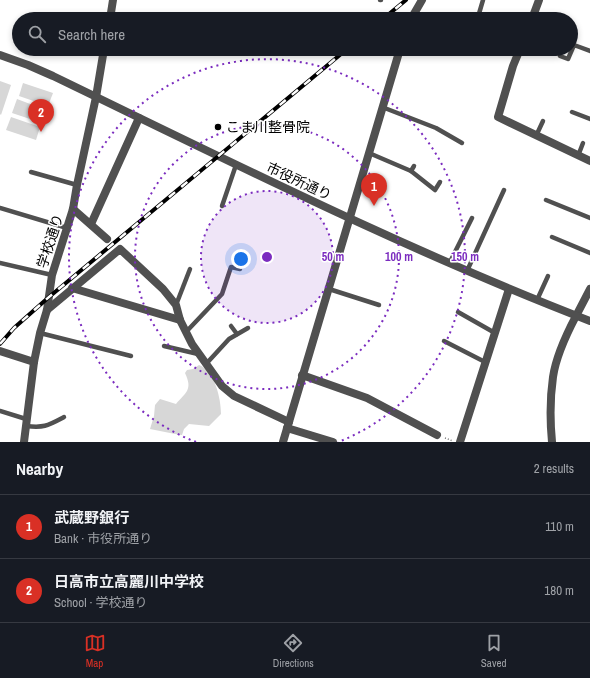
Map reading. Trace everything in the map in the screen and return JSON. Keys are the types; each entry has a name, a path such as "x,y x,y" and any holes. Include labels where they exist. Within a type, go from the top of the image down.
{"street":[{"path":"111,12 113,0"},
{"path":"415,12 422,0"},
{"path":"535,12 539,0"},
{"name":"市役所通り","path":"0,55 28,65 349,219 466,272 590,321"},
{"name":"学校通り","path":"24,442 34,362 40,333 47,310 52,275 73,209 103,56"},
{"path":"283,442 398,56"},
{"path":"517,56 498,117 590,161"},
{"path":"91,224 139,118"},
{"path":"73,209 107,239"},
{"path":"47,310 120,249 163,289 176,305 180,320 198,354 222,386 234,396 288,425 333,442"},
{"path":"72,288 180,320"},
{"path":"552,442 550,422 553,376 563,342 590,288"},
{"path":"460,442 509,289"},
{"path":"0,351 34,362"},
{"path":"302,375 367,398 437,435"}],"lane":[{"path":"479,12 483,0"},
{"path":"578,47 590,52"},
{"path":"560,56 568,59 569,56"},
{"path":"382,107 436,128 462,143"},
{"path":"572,112 590,119"},
{"path":"536,136 543,121"},
{"path":"578,156 583,143"},
{"path":"369,153 410,171 434,190 440,182"},
{"path":"222,206 236,165"},
{"path":"410,171 414,166"},
{"path":"31,172 77,185"},
{"path":"466,272 504,190"},
{"path":"546,200 590,218"},
{"path":"0,208 67,228"},
{"path":"449,264 472,218"},
{"path":"552,238 590,253"},
{"path":"0,263 52,275"},
{"path":"186,332 222,294 231,267 240,270"},
{"path":"176,305 190,269"},
{"path":"537,300 548,276"},
{"path":"329,289 379,305"},
{"path":"458,312 495,333"},
{"path":"231,326 237,334"},
{"path":"206,364 229,339 248,328"},
{"path":"40,333 131,356"},
{"path":"444,341 485,362"},
{"path":"164,346 198,354"},
{"path":"0,411 40,428 64,417"}],"path":[{"path":"437,435 454,442"}],"shaded area":[{"path":"0,81 11,85 1,115 0,114"},
{"path":"23,83 53,93 48,106 19,96"},
{"path":"17,99 46,110 42,123 12,113"},
{"path":"11,117 40,127 36,140 6,130"},
{"path":"199,365 205,368 213,379 220,401 221,414 209,426 189,424 184,429 182,435 150,429 154,416 155,405 160,399 176,404 188,387 185,373 187,370 193,369"}],"railway":[{"path":"391,12 406,0"},
{"path":"0,344 14,328 49,297 339,56"}],"place":[{"name":"こま川整骨院","path":"218,127"},
{"name":"日高市立高麗川中学校","path":"41,132"},
{"name":"武蔵野銀行","path":"374,206"}]}
